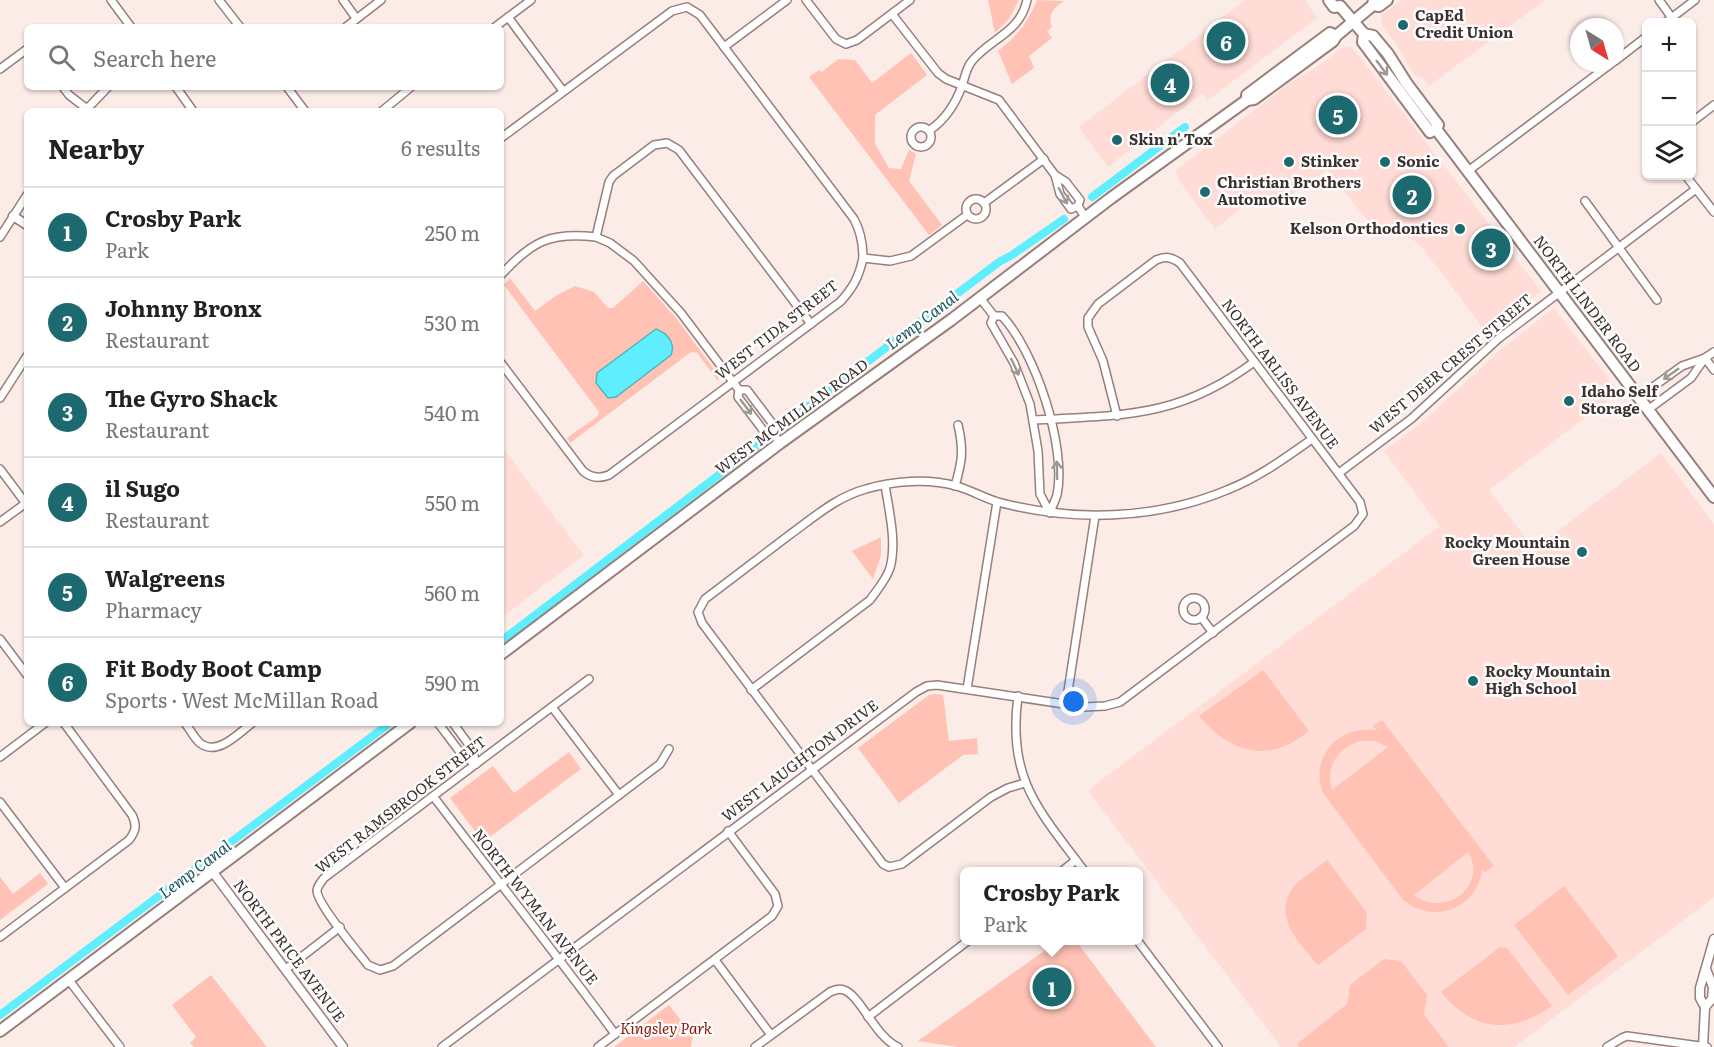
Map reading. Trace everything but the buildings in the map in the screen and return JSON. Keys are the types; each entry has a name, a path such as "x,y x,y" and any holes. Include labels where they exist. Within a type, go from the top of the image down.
{"main road":[{"name":"NORTH LINDER ROAD","path":"1329,0 1334,7 1342,3 1353,22 1364,34 1363,42 1430,132 1436,129 1714,497"},
{"name":"WEST MCMILLAN ROAD","path":"504,652 780,443 980,298 1085,217 1247,100 1254,99 1304,64 1333,41 1373,2 1379,6 1387,0"},
{"path":"0,1031 406,726"}],"street":[{"path":"111,0 129,24"},
{"path":"219,0 238,24"},
{"path":"342,0 357,18"},
{"path":"350,24 381,0"},
{"path":"499,24 531,0"},
{"path":"724,47 787,0"},
{"path":"806,0 836,39 846,44 857,40 910,0"},
{"path":"1659,0 1668,18"},
{"path":"1672,18 1695,0"},
{"path":"930,130 949,114 968,67 974,59 1005,35 1017,22 1026,4"},
{"path":"504,136 672,10 687,8 700,15 854,219 863,243 863,258 890,261 911,256 967,215"},
{"path":"892,14 938,73 946,79 999,100 1055,174 1066,182 1080,200 1078,206 1071,209 1060,194 1055,174"},
{"path":"508,17 563,91"},
{"path":"1624,54 1642,41"},
{"path":"0,69 24,52"},
{"path":"1468,171 1601,72"},
{"path":"65,90 84,108"},
{"path":"88,108 105,90"},
{"path":"178,90 191,108"},
{"path":"289,90 303,108"},
{"path":"386,108 407,90"},
{"path":"1696,119 1714,105"},
{"path":"596,237 609,182 613,176 654,145 667,143 679,150 811,324"},
{"path":"984,203 1044,159"},
{"path":"1689,180 1714,212"},
{"name":"WEST DEER CREST STREET","path":"1339,473 1411,419 1498,339 1696,189"},
{"path":"0,237 24,200"},
{"path":"971,200 984,203 986,209 982,218 972,219 967,215 967,205 971,200"},
{"path":"1585,201 1657,300"},
{"path":"1078,206 1085,217"},
{"path":"13,216 24,223"},
{"path":"504,272 521,255 540,242 571,234 596,237 610,243 634,261 681,313 739,390 747,390 775,427 772,432 780,443"},
{"name":"NORTH ARLISS AVENUE","path":"1117,416 1102,361 1088,327 1088,318 1098,304 1156,261 1168,257 1180,263 1339,473 1360,502 1363,514"},
{"name":"WEST TIDA STREET","path":"504,367 583,471 601,478 609,475 840,302 853,287 863,258"},
{"path":"980,298 994,316"},
{"path":"994,316 1002,316 1011,325 1041,384 1051,419 1058,467 1057,495 1050,513"},
{"path":"994,316 991,323 1014,363 1030,404 1038,450 1040,494 1050,513"},
{"path":"1639,397 1682,366 1705,358 1714,352"},
{"path":"1705,358 1714,370"},
{"path":"1649,410 1690,378 1705,358"},
{"path":"0,398 24,361"},
{"path":"1034,420 1117,416 1153,411 1190,399 1234,377 1254,362"},
{"path":"955,486 963,459 958,426"},
{"path":"1025,783 1008,788 991,797 902,864 889,867 878,859 702,623 698,612 705,599 830,505 849,495 885,484 912,482 955,486 997,502 1050,513 1095,516 1143,512 1188,503 1227,490 1277,464 1312,439"},
{"path":"0,469 24,501"},
{"path":"751,690 870,600 881,586 890,569 892,550 885,484"},
{"path":"967,689 997,502"},
{"path":"0,522 24,505"},
{"name":"WEST LAUGHTON DRIVE","path":"442,1047 916,692 927,686 937,685 1084,707 1105,706 1120,702 1354,526 1363,514"},
{"path":"1066,704 1095,516"},
{"path":"1201,617 1213,633"},
{"path":"0,639 24,671"},
{"name":"WEST RAMSBROOK STREET","path":"340,927 321,903 318,890 324,878 589,679"},
{"path":"1018,696 1014,724 1016,750 1025,783 1043,816 1081,867"},
{"path":"552,707 620,795"},
{"path":"0,757 41,726"},
{"path":"0,937 129,840 136,829 132,815 66,726"},
{"path":"187,726 199,742 211,747 224,744 248,726"},
{"path":"440,726 463,756 476,764"},
{"path":"455,726 472,749 476,764"},
{"path":"286,969 340,927 368,965 380,970 393,966 660,764 669,749"},
{"name":"NORTH WYMAN AVENUE","path":"433,796 615,1034"},
{"path":"0,802 65,888"},
{"path":"598,1047 772,916 778,906 775,894 728,831"},
{"path":"1067,867 1076,860"},
{"name":"NORTH PRICE AVENUE","path":"212,871 343,1047"},
{"path":"1607,1047 1627,1036 1704,1047 1704,1007 1700,998 1700,988 1714,939"},
{"path":"868,1017 962,945"},
{"path":"1141,945 1218,1047"},
{"path":"715,960 771,1035"},
{"path":"68,979 120,1047"},
{"path":"755,1047 830,992 840,989 850,994 883,1037 898,1047"}],"shaded area":[{"path":"1245,0 1305,0 1317,18 1208,100 1202,93 1108,167 1079,127"},
{"path":"1402,0 1545,0 1429,86 1422,77 1415,76 1397,45 1382,26 1381,15"},
{"path":"1352,47 1541,291 1486,332 1420,245 1410,238 1381,232 1368,221 1327,170 1272,209 1260,194 1215,229 1179,180 1175,171 1291,82 1342,48"},
{"name":"Rocky Mountain High School","path":"1554,308 1619,392 1489,490 1534,549 1661,453 1714,524 1714,897 1514,1047 1281,1047 1088,790 1440,526 1384,451 1423,422 1499,351"},
{"path":"504,449 584,555 504,616"}],"green space":[{"path":"988,0 1019,0 1009,19 995,33"},
{"path":"1037,0 1064,1 1054,9 1050,18 1052,27 1047,31 1052,38 1029,56 1034,68 1012,84 998,51 1021,28"},
{"path":"911,53 927,75 875,115 875,144 889,168 901,169 909,150 916,154 909,181 942,225 929,235 809,77 819,70 822,72 838,59 855,60 872,83"},
{"path":"510,278 535,311 557,295 575,286 594,292 608,308 613,308 643,281 676,318 719,376 718,381 697,353 691,352 570,443 567,438 598,416 599,412 504,285"},
{"path":"881,537 881,555 873,579 852,551"},
{"path":"1263,670 1309,731 1279,748 1265,751 1237,746 1211,729 1199,716"},
{"path":"929,695 943,695 949,741 977,738 978,754 963,755 899,803 858,748"},
{"path":"1382,720 1494,866 1485,872 1482,869 1479,883 1472,894 1452,909 1440,912 1427,911 1403,900 1323,793 1320,767 1330,746 1339,738 1350,733 1376,730 1373,726","holes":["1359,741 1375,741 1388,747 1332,790 1330,774 1335,760 1351,744","1468,852 1473,864 1473,876 1461,895 1451,901 1439,903 1414,895"]},
{"path":"569,752 581,769 483,842 450,798 493,766 514,793"},
{"path":"1327,860 1367,913 1366,929 1318,965 1295,937 1286,916 1286,905 1289,894 1297,883"},
{"path":"40,873 48,884 0,920 0,877 13,894"},
{"path":"1564,886 1618,956 1568,995 1514,925"},
{"path":"1052,945 1079,945 1156,1047 958,1047 918,1041"},
{"path":"1500,947 1507,948 1552,1006 1522,1022 1507,1025 1493,1024 1466,1015 1441,992"},
{"path":"1384,959 1401,961 1427,995 1424,1015 1449,1047 1299,1047 1297,1044 1347,1004 1350,985"},
{"path":"211,975 267,1047 194,1047 190,1043 196,1037 172,1005"},
{"name":"Kingsley Park","path":"669,1005 693,1036 691,1047 614,1047"}],"water":[{"path":"656,329 670,339 671,355 616,397 608,398 596,383 597,373"}],"waterway":[{"name":"Lemp Canal","path":"1092,197 1185,127"},
{"name":"Lemp Canal","path":"784,425 999,262 1064,219"},
{"name":"Lemp Canal","path":"504,639 762,442"},
{"name":"Lemp Canal","path":"0,1015 386,726"}],"place":[{"name":"CapEd Credit Union","path":"1403,25"},
{"name":"Fit Body Boot Camp","path":"1226,41"},
{"name":"il Sugo","path":"1170,83"},
{"name":"Walgreens","path":"1338,115"},
{"name":"Skin n' Tox","path":"1117,140"},
{"name":"Stinker","path":"1289,162"},
{"name":"Sonic","path":"1385,162"},
{"name":"Christian Brothers Automotive","path":"1205,192"},
{"name":"Johnny Bronx","path":"1412,195"},
{"name":"Kelson Orthodontics","path":"1460,229"},
{"name":"The Gyro Shack","path":"1491,248"},
{"name":"Idaho Self Storage","path":"1569,401"},
{"name":"Rocky Mountain Green House","path":"1582,552"},
{"name":"Rocky Mountain High School","path":"1473,681"},
{"name":"Crosby Park","path":"1052,987"}]}
